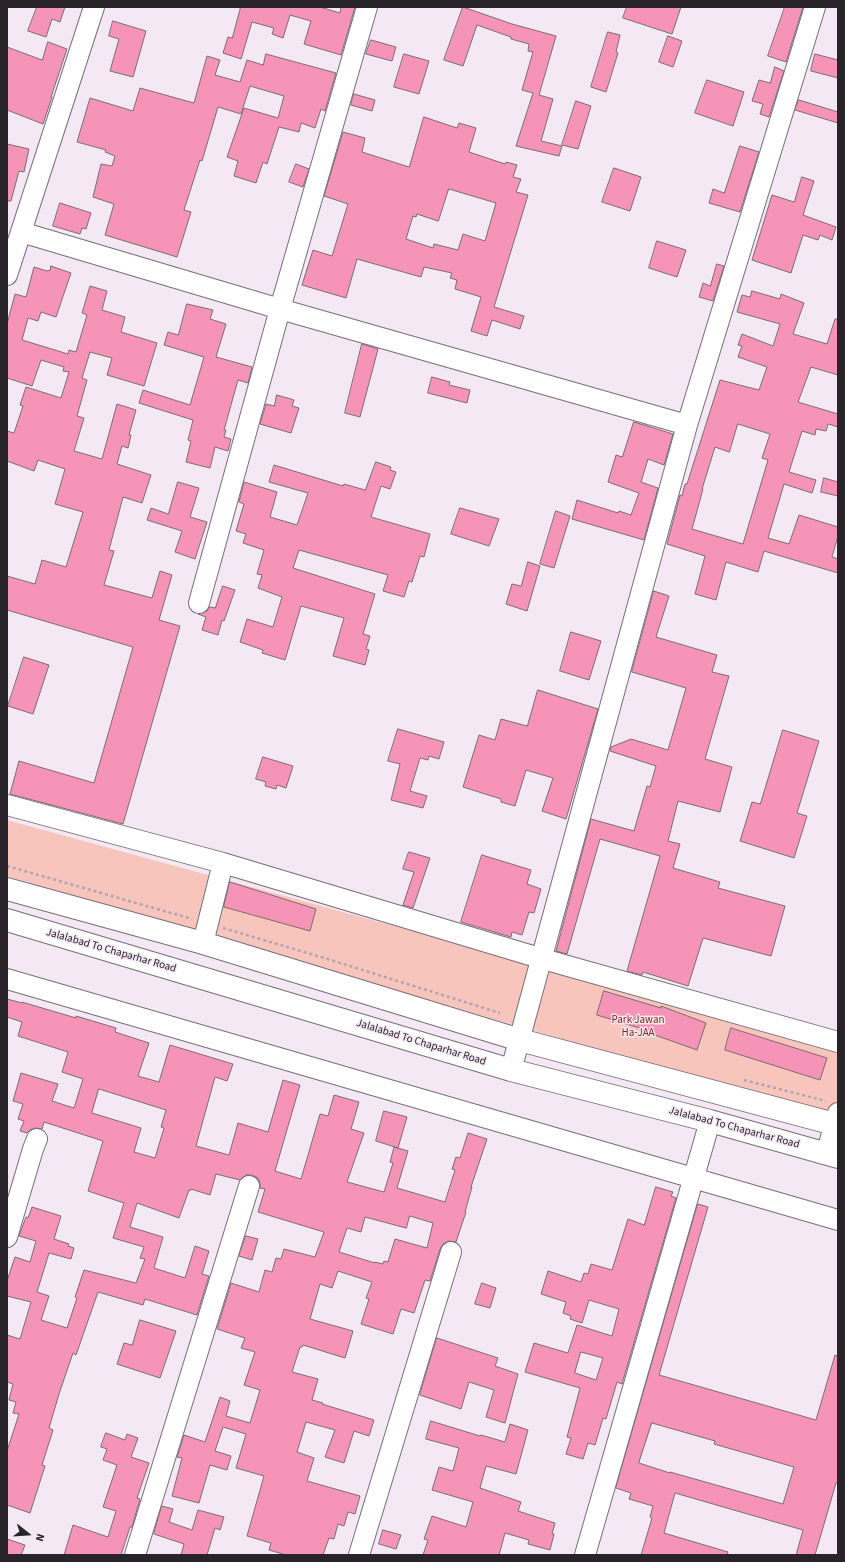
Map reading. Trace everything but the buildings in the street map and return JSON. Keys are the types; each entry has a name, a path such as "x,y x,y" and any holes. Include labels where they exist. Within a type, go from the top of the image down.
{"main road":[{"path":"7,889 205,934 522,1031 836,1116"},
{"name":"Jalalabad To Chaparhar Road","path":"7,920 511,1070 710,1121 832,1156"}],"street":[{"path":"7,275 94,7"},
{"path":"199,603 280,309 367,7"},
{"path":"511,1070 543,959 687,425 814,7"},
{"path":"21,232 280,309 687,425"},
{"path":"7,805 223,863 543,959 838,1042"},
{"path":"205,934 223,863"},
{"path":"7,979 838,1220"},
{"path":"832,1156 836,1116"},
{"path":"585,1555 710,1121"},
{"path":"7,1236 37,1139"},
{"path":"135,1555 249,1186"},
{"path":"359,1555 451,1252"}],"path":[{"path":"7,866 205,934 321,957 522,1031"},
{"path":"742,1079 836,1116"}],"green space":[{"name":"Park Jawan Ha-JAA","path":"7,820 635,992 838,1052 838,1120 7,876"}]}
